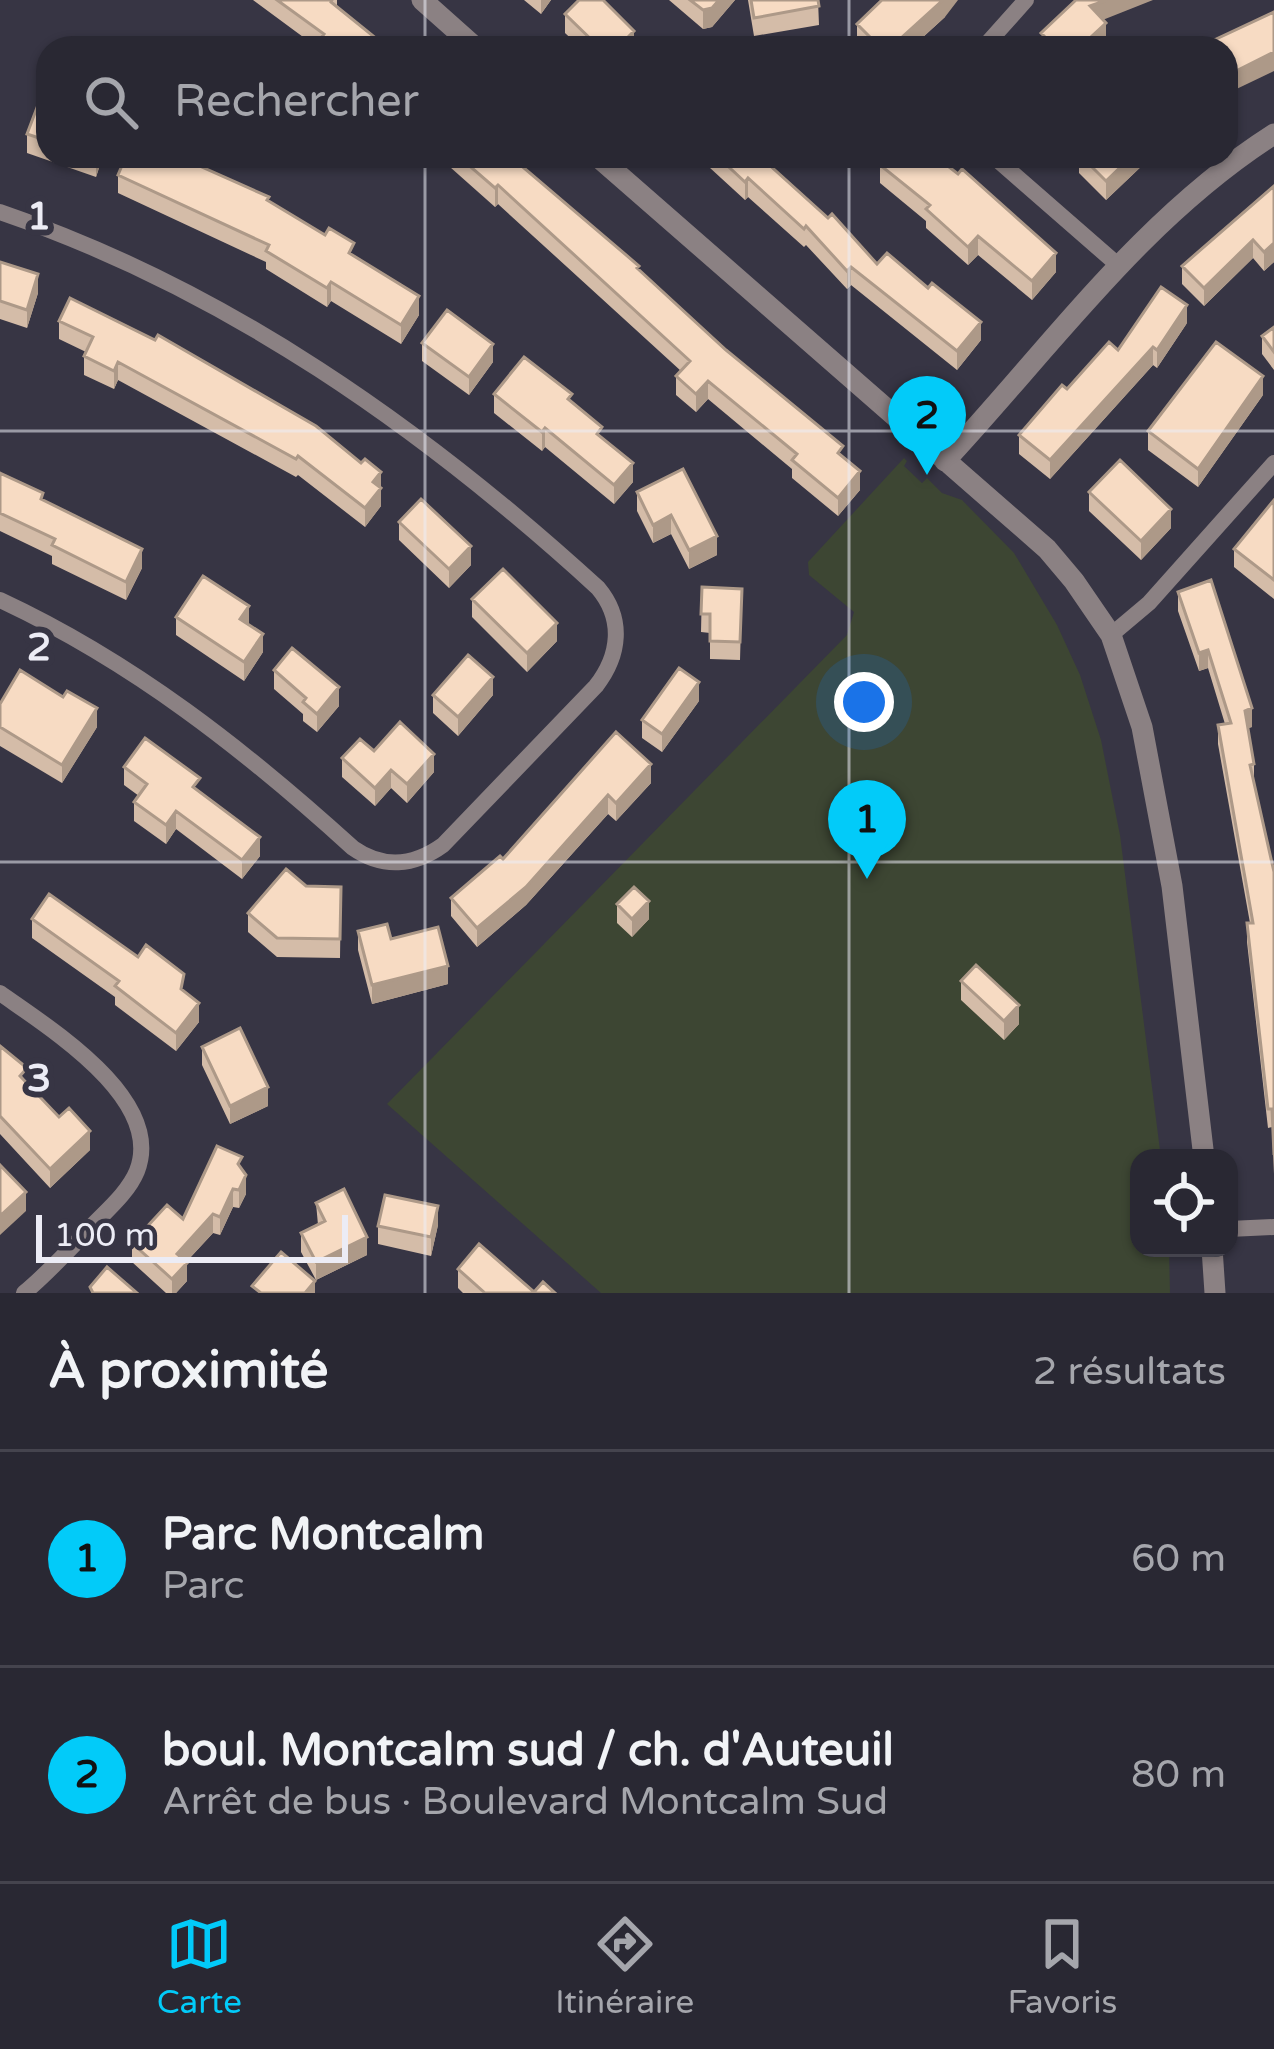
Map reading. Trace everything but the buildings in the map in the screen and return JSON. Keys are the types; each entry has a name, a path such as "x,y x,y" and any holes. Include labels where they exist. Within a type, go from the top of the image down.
{"street":[{"path":"422,0 462,36"},
{"path":"993,36 1026,0"},
{"path":"1238,161 1274,134"},
{"path":"611,168 1061,564 1111,635 1136,704 1160,806 1183,958 1203,1149"},
{"path":"1007,168 1119,266"},
{"path":"945,461 1119,266 1187,200 1229,168"},
{"path":"0,212 126,263 207,304 303,359 403,425 505,504 598,588 612,608 616,636 611,662 596,686 458,829 431,854 394,863 353,848 235,745 146,682 61,630 0,600"},
{"path":"1111,635 1149,603 1274,463"},
{"path":"0,993 114,1087 132,1109 142,1142 136,1172 123,1193 24,1293"},
{"path":"1238,1228 1274,1226"},
{"path":"1213,1257 1215,1293"}],"green space":[{"path":"904,458 904,466 922,483 927,478 942,493 962,500 1014,553 1057,625 1080,675 1101,740 1120,835 1160,1149 1130,1149 1130,1257 1169,1257 1170,1293 601,1293 387,1104 847,635 854,612 809,575 808,562"}],"place":[{"name":"boul. Montcalm sud / ch. d'Auteuil","path":"927,475"},
{"name":"Parc Montcalm","path":"867,879"}]}
